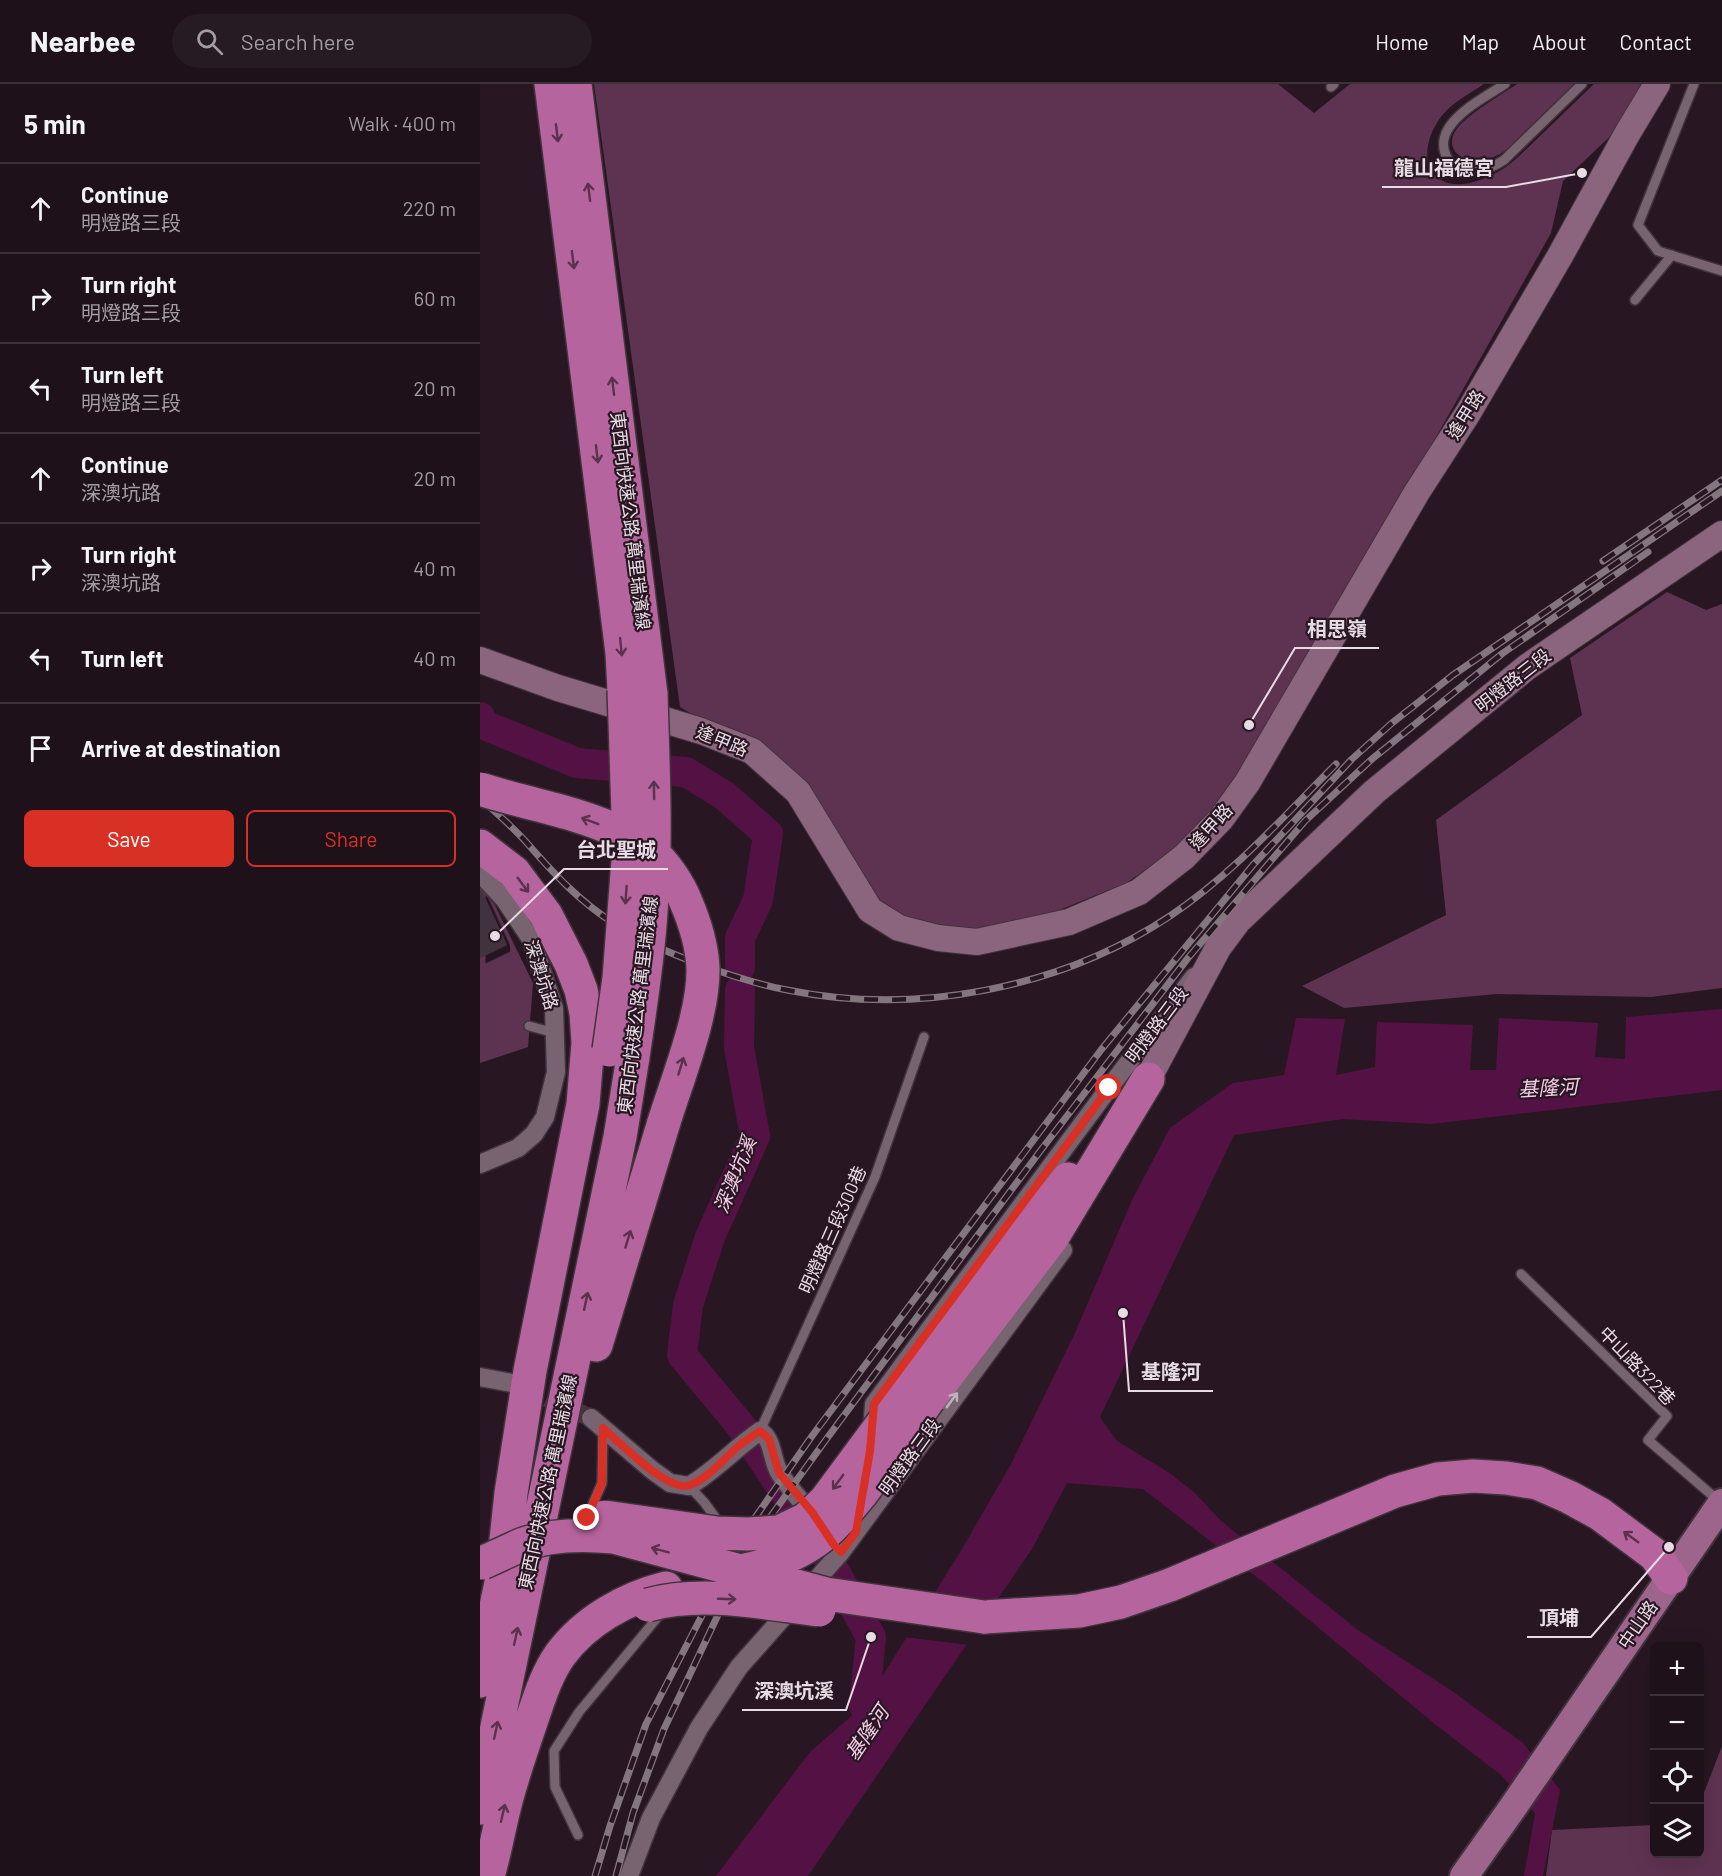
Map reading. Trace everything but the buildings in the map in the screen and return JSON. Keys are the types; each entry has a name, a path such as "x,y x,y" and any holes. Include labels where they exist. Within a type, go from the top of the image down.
{"highway":[{"name":"東西向快速公路 萬里瑞濱線","path":"551,84 621,641 638,692"},
{"name":"東西向快速公路 萬里瑞濱線","path":"480,1808 492,1687 486,1564 596,1139 619,978 629,847 629,784 638,692 575,84"},
{"path":"480,789 581,818 619,832 649,849 681,890 700,942 703,968 695,1023 533,1557"},
{"path":"480,846 514,872 546,915 571,964 581,990 586,1013 610,1050"},
{"name":"東西向快速公路 萬里瑞濱線","path":"492,1687 533,1557 620,1137 610,1050"},
{"path":"488,1873 505,1803 537,1705 559,1670 573,1653 611,1622 666,1593 762,1567 800,1551 839,1521 869,1483 920,1392 1027,1229 1148,1079"},
{"path":"486,1564 518,1529 550,1519 584,1516 610,1517 717,1533 779,1532 806,1519 825,1501 920,1392"},
{"path":"666,1593 687,1598 736,1599 998,1633 1073,1632 1106,1625 1177,1601 1347,1520 1395,1491 1438,1479 1473,1476 1537,1483 1569,1497 1600,1514 1655,1555 1671,1578"},
{"path":"486,1564 523,1545 556,1536 605,1536 826,1594 984,1617 1050,1614 1079,1611 1121,1602 1347,1520"}],"main road":[{"name":"逢甲路","path":"480,660 558,688 701,731 752,751 798,792 870,910 899,928 938,938 977,942 1069,922 1139,892 1184,857 1221,819 1247,783 1417,492 1468,413 1657,84"},
{"name":"明燈路三段","path":"1148,1079 1218,948 1238,921 1374,792 1527,668 1722,534"},
{"name":"中山路","path":"1464,1876 1722,1503"}],"street":[{"name":"深澳坑路","path":"480,873 505,900 531,939 554,1008 556,1072 545,1117 534,1134 518,1148 480,1164"},
{"name":"明燈路三段","path":"856,1532 870,1451 874,1404 1164,1014 1218,948"},
{"name":"明燈路三段","path":"629,1876 651,1818 699,1728 739,1667 841,1552 1066,1245 1104,1179 1148,1079"},
{"path":"480,1377 512,1383"},
{"path":"597,1423 670,1483 689,1486 702,1479 741,1444 760,1431 769,1439 779,1473 812,1512 841,1552"},
{"path":"870,1451 872,1468 878,1473 902,1469"}],"lane":[{"path":"1505,84 1462,113 1449,128 1444,142 1445,156 1462,170 1474,171 1491,167 1504,160 1582,84"},
{"path":"1694,84 1638,225 1658,251 1722,271"},
{"path":"1635,300 1672,255"},
{"path":"530,1026 555,1033"},
{"name":"明燈路三段300巷","path":"760,1431 876,1178 924,1037"},
{"name":"中山路322巷","path":"1521,1274 1667,1416 1648,1440 1722,1503"},
{"path":"576,1543 602,1483 597,1423"},
{"path":"689,1486 720,1524 718,1544"},
{"path":"700,1571 712,1554"},
{"path":"578,1835 555,1787 554,1751 579,1712 657,1617 666,1593"}],"shaded area":[{"path":"594,84 1278,84 1314,113 1350,84 1484,84 1444,113 1432,133 1428,147 1428,160 1432,171 1440,179 1451,184 1465,184 1492,176 1507,166 1594,84 1647,84 1621,126 1563,181 1551,233 1221,819 1126,883 985,940 895,930 772,763 680,707"},
{"path":"1517,84 1574,84 1503,152 1480,161 1467,160 1456,153 1452,143 1453,137 1461,124"},
{"path":"1667,592 1706,610 1722,604 1722,988 1651,997 1497,994 1344,1008 1302,986 1446,915 1436,820 1582,715 1570,658"},
{"path":"480,887 487,889 533,983 528,1047 480,1063"},
{"path":"1722,1746 1722,1876 1546,1876 1552,1830 1650,1825 1650,1858 1704,1858 1704,1793"}],"water":[{"path":"1722,1009 1722,1090 1431,1124 1343,1119 1234,1135 1100,1417 1117,1441 1168,1472 1195,1493 1220,1520 1358,1630 1452,1691 1523,1743 1560,1790 1543,1876 1524,1876 1535,1813 1501,1775 1436,1725 1267,1585 1143,1489 1067,1483 1032,1549 808,1876 716,1876 810,1752 864,1705 959,1554 1010,1466 1074,1335 1133,1198 1170,1128 1233,1083 1284,1075 1296,1018 1345,1019 1336,1075 1375,1067 1377,1022 1473,1025 1470,1070 1496,1070 1499,1018 1598,1023 1595,1057 1625,1059 1626,1017"}],"pier":[{"path":"929,1596 999,1604 970,1645 903,1637"}],"waterway":[{"name":"深澳坑溪","path":"480,717 484,725 577,763 686,772 725,796 768,834 758,900 740,938 740,967"},
{"name":"深澳坑溪","path":"740,990 739,1047 755,1136 710,1237 688,1305 682,1355 740,1425 823,1550 871,1637 864,1705 873,1727"}],"tunnel":[{"path":"522,1387 591,1418"}],"railway":[{"path":"1603,561 1722,480"},
{"path":"595,1876 646,1724 745,1532 812,1436 1101,1050 1253,865 1352,759 1392,723 1453,675 1722,491"},
{"path":"616,1876 633,1813 664,1729 758,1534 1041,1150 1188,958 1305,821 1372,759 1503,653 1648,552"},
{"path":"480,798 516,831 579,897 602,915 644,941 696,963 764,985 836,997 886,1000 936,997 986,990 1034,978 1082,962 1127,941 1170,916 1215,882 1257,844 1336,764"}],"place":[{"name":"龍山福德宮","path":"1582,173"},
{"name":"相思嶺","path":"1249,725"},
{"name":"台北聖城","path":"495,936"},
{"name":"基隆河","path":"1123,1313"},
{"name":"頂埔","path":"1669,1547"},
{"name":"深澳坑溪","path":"871,1637"}],"route":[{"path":"587,1518 602,1483 603,1428 670,1483 689,1486 702,1479 741,1444 760,1431 769,1439 779,1473 812,1512 841,1552 856,1532 870,1451 874,1404 1109,1088"}]}
